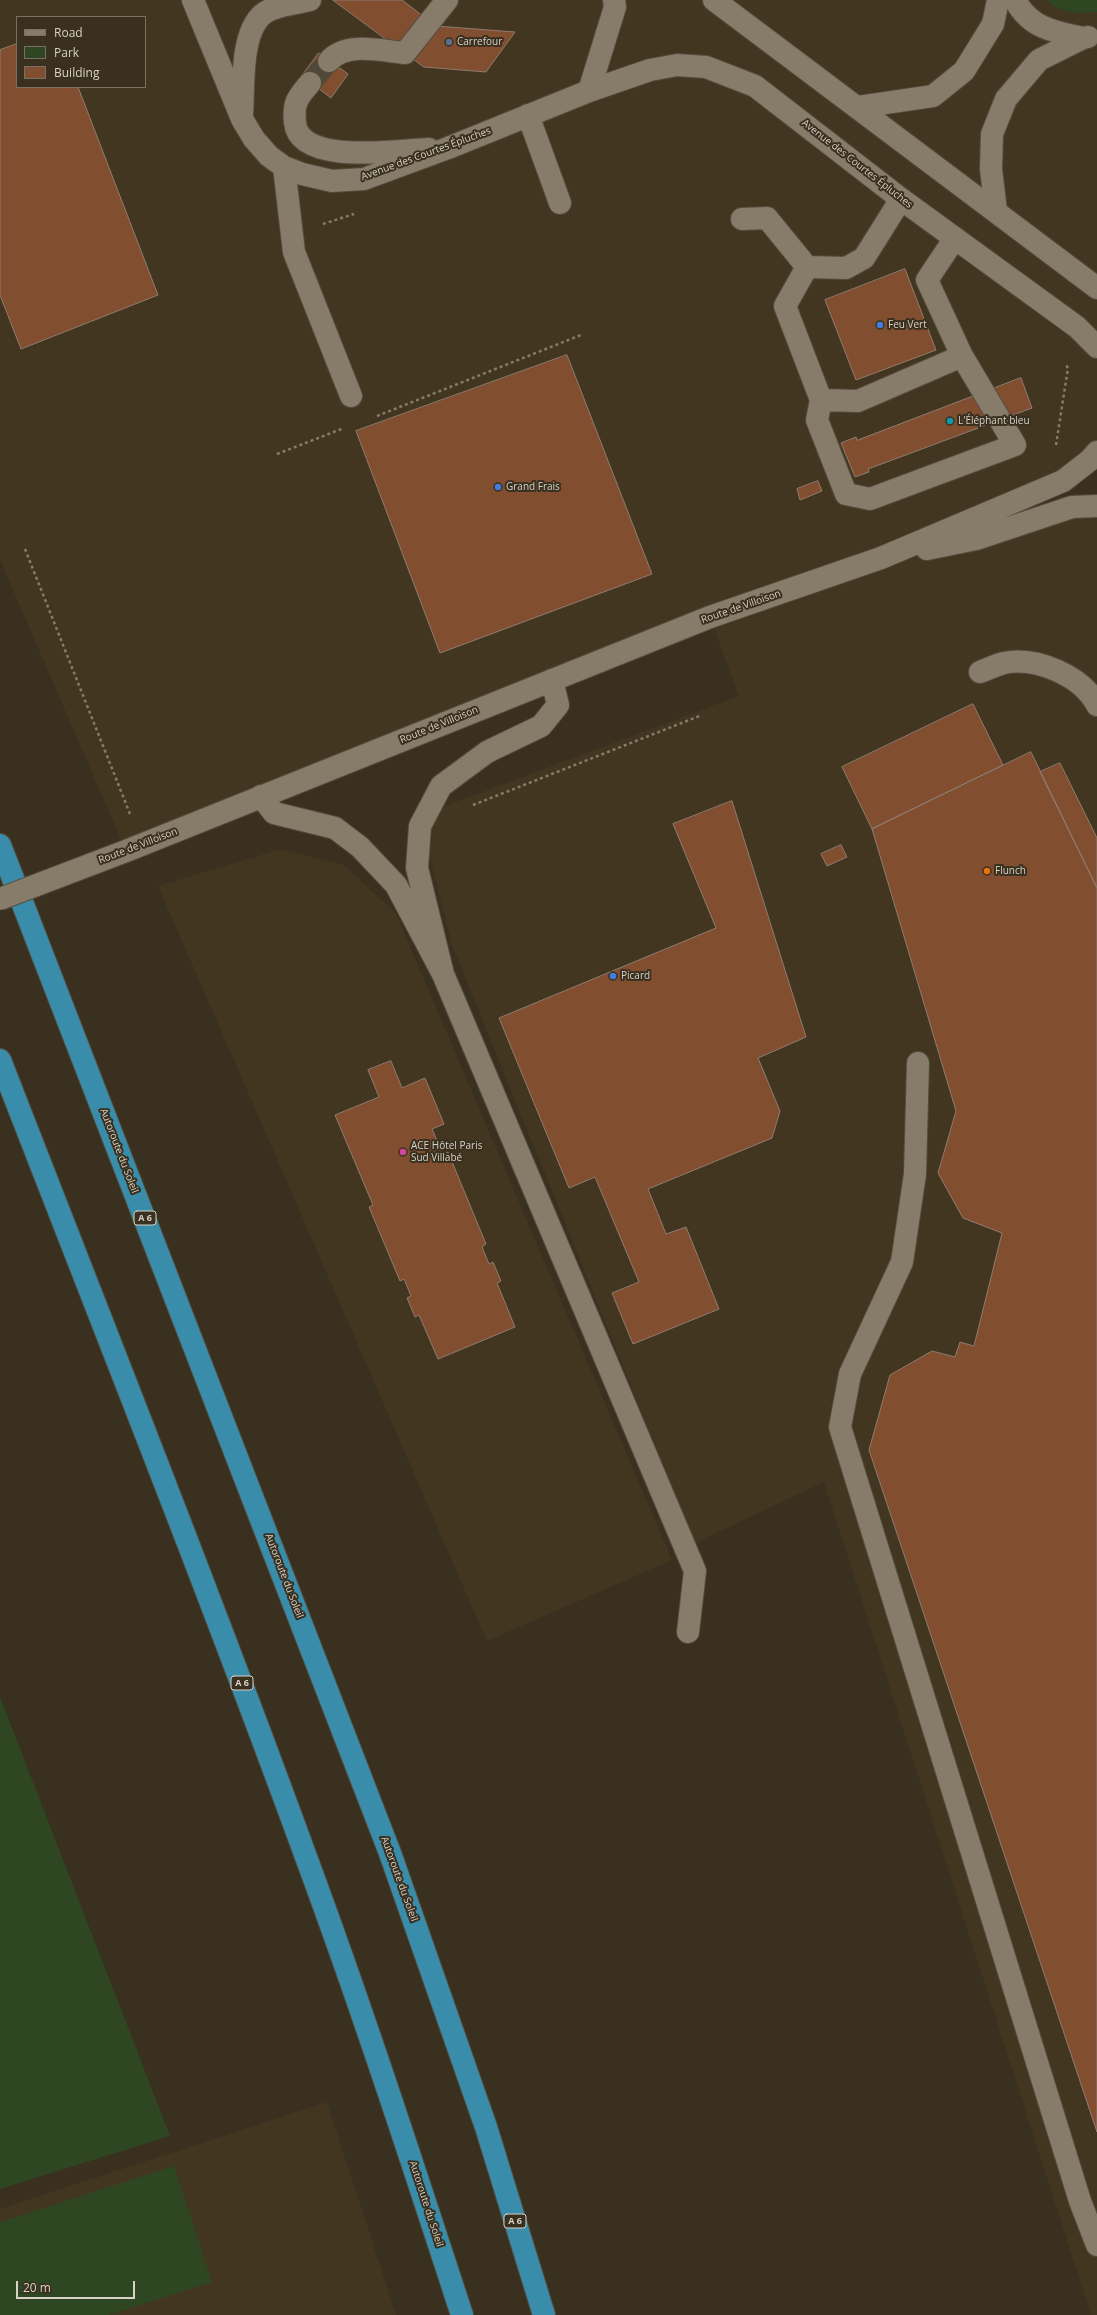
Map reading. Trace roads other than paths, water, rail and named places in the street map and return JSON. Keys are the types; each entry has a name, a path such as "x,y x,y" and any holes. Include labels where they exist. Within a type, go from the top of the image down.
{"highway":[{"name":"Autoroute du Soleil","path":"0,845 390,1853 486,2127 544,2315"},
{"name":"Autoroute du Soleil","path":"0,1060 211,1601 308,1860 402,2131 462,2315"},
{"path":"486,2127 557,2315"}],"street":[{"name":"Avenue des Courtes Épluches","path":"193,0 242,119 254,139 268,156 284,167 302,174 332,181 364,179 448,148 589,91 650,70 677,65 706,67 755,86 902,199 1077,327 1097,347"},
{"path":"242,119 248,37 263,14 272,9 310,0"},
{"path":"329,61 345,51 355,49 405,53 448,0"},
{"path":"589,91 615,7 614,0"},
{"path":"714,0 1097,288"},
{"path":"858,107 933,96 964,72 993,24 998,0"},
{"path":"1015,0 1021,11 1048,31 1090,37"},
{"path":"996,211 991,169 992,134 1006,99 1039,60 1090,37"},
{"path":"310,83 298,96 294,107 295,126 303,140 320,149 339,152 448,148"},
{"path":"528,115 560,203"},
{"path":"284,167 294,252 351,396"},
{"path":"742,219 767,218 807,267 846,268 864,258 902,199"},
{"path":"807,267 785,306 821,400 817,420 846,494 870,499 1015,445 962,356 927,280 955,238"},
{"path":"821,400 858,402 962,356"},
{"name":"Route de Villoison","path":"0,899 126,851 710,617 881,558 1063,481 1090,460 1097,452"},
{"name":"Route de Villoison","path":"881,558 976,539 1072,507 1097,506"},
{"path":"980,672 1004,663 1030,662 1072,679 1093,697 1097,705"},
{"path":"443,974 417,868 420,826 441,786 487,752 541,726 558,705 552,680"},
{"path":"261,796 274,813 335,828 360,847 396,885 443,974 695,1571 688,1632"},
{"path":"918,1063 915,1174 902,1262 850,1374 840,1427 1080,2201 1097,2245"}],"tunnel":[{"path":"310,83 329,61"}],"place":[{"name":"Carrefour","path":"449,42"},
{"name":"Feu Vert","path":"880,325"},
{"name":"L'Éléphant bleu","path":"950,421"},
{"name":"Grand Frais","path":"498,487"},
{"name":"Flunch","path":"987,871"},
{"name":"Picard","path":"613,976"},
{"name":"ACE Hôtel Paris Sud Villabé","path":"403,1152"}]}
